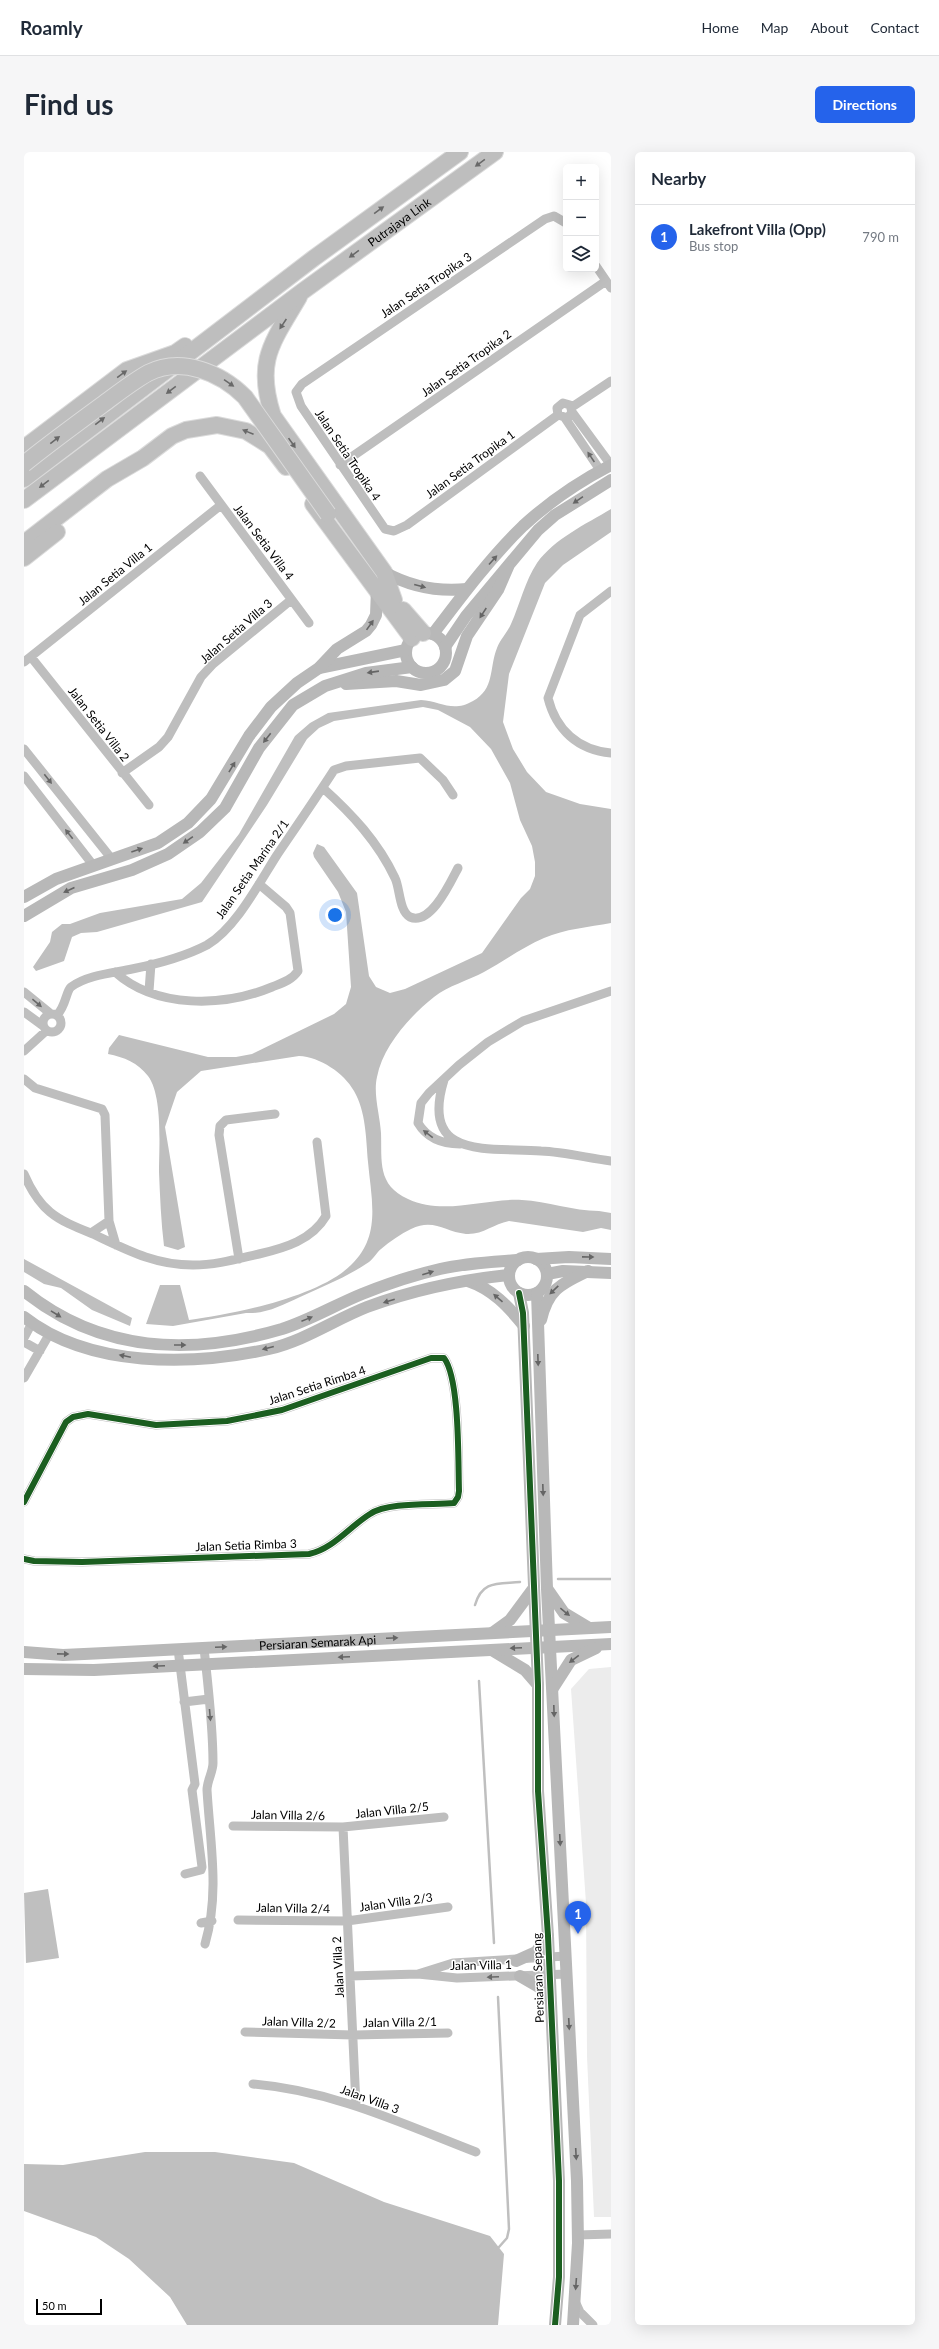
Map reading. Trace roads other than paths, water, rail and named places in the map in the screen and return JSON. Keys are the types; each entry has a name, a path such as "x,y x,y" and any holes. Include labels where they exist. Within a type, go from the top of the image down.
{"highway":[{"name":"Putrajaya Link","path":"278,285 460,152"},
{"name":"Putrajaya Link","path":"24,500 303,291 495,152"},
{"path":"24,448 127,370 175,353 242,304 278,285"},
{"path":"24,479 278,285"},
{"path":"303,291 276,334 269,350 265,375 268,400 273,416 384,572 394,600"},
{"path":"24,464 73,426 148,373 167,367 197,368 231,383 245,397 328,514 394,600 418,638"},
{"path":"24,543 107,480 143,458 172,436 201,426 230,426 255,435 270,446 377,589 418,638"},
{"path":"24,558 111,489 143,458"}],"street":[{"name":"Jalan Setia Tropika 3","path":"302,384 545,219 554,216 563,221"},
{"path":"599,270 609,285"},
{"name":"Jalan Setia Tropika 2","path":"340,465 609,285"},
{"path":"562,417 611,381"},
{"name":"Jalan Setia Tropika 4","path":"302,384 296,392 301,406 385,529 394,531"},
{"path":"568,403 607,467 562,417 557,410 561,404 568,403"},
{"name":"Jalan Setia Tropika 1","path":"394,531 407,524 562,417"},
{"path":"412,667 406,656 418,638 467,589 524,526 564,493 607,467"},
{"name":"Jalan Setia Villa 4","path":"200,476 291,600 309,622"},
{"path":"445,647 466,616 538,530 555,515 611,480"},
{"name":"Jalan Setia Villa 1","path":"28,659 221,505"},
{"path":"325,686 396,681 421,685 444,680 455,671 467,636 498,590 508,567"},
{"path":"384,572 398,580 425,588 467,589"},
{"path":"24,897 56,879 111,858 158,843 188,823 211,799 249,736 271,708 297,683 319,668 337,649 366,631 371,625 376,615 377,589"},
{"path":"611,591 580,615 548,698 558,723 573,740 583,746 611,753"},
{"name":"Jalan Setia Villa 3","path":"122,773 159,747 168,737 201,677 213,664 291,600"},
{"path":"24,916 71,888 132,870 168,854 200,832 225,808 259,748 293,705 325,686 366,673 412,667 426,673 439,667 446,654 445,647 438,637 418,638 319,668"},
{"name":"Jalan Setia Villa 2","path":"28,659 148,805"},
{"path":"24,748 111,858"},
{"name":"Jalan Setia Marina 2/1","path":"54,1015 65,1005 68,990 72,986 115,972 185,955 207,944 231,924 334,770 346,766 420,758 443,780 453,795"},
{"path":"24,776 93,865"},
{"path":"323,788 347,810 370,837 396,880 402,905 407,915 412,918 429,912 442,898 458,868"},
{"path":"115,972 123,980 149,991 190,1000 226,1000 256,993 295,975 298,971 290,913 286,907 259,884"},
{"path":"149,991 151,964"},
{"path":"611,991 515,1025 459,1065 421,1103 418,1123 428,1136 451,1144 491,1149 542,1151 611,1162"},
{"path":"24,992 54,1015 61,1023 60,1027 54,1032 44,1028 24,1012"},
{"path":"24,1052 44,1028 45,1016 54,1015"},
{"path":"24,1078 35,1088 102,1109 105,1115 109,1221 116,1245"},
{"path":"444,1080 438,1107 445,1130 460,1144"},
{"path":"24,1090 35,1088"},
{"path":"421,1103 438,1107"},
{"path":"239,1259 220,1140 220,1126 226,1120 275,1114"},
{"path":"24,1174 38,1199 49,1212 116,1245 152,1260 194,1265 222,1263 294,1243 312,1233 321,1224 326,1216 317,1142"},
{"path":"91,1233 109,1221"},
{"path":"536,1259 542,1263 547,1274 545,1285 537,1293 531,1295 519,1293 511,1286 508,1275 513,1264 524,1257 536,1259 569,1257 611,1259"},
{"path":"24,1291 66,1320 99,1333 134,1343 204,1344 234,1340 283,1329 362,1294 440,1269 470,1263 518,1260"},
{"path":"547,1274 588,1271 611,1274"},
{"path":"538,1338 545,1306 550,1294 557,1287 588,1271"},
{"path":"24,1338 28,1320 50,1333 94,1350 132,1358 179,1360 227,1356 271,1348 311,1333 367,1307 464,1280 508,1275"},
{"path":"464,1280 480,1285 492,1292 508,1306 524,1326"},
{"name":"Persiaran Sepang","path":"519,1293 524,1326 533,1589 538,1685 538,1791 548,1936 549,1997 559,2181 559,2277 555,2325"},
{"path":"537,1293 547,1589 567,1974 578,2235 573,2325"},
{"path":"24,1378 50,1333"},
{"path":"24,1342 40,1351"},
{"name":"Jalan Setia Rimba 4","path":"24,1502 66,1422 73,1417 88,1414 156,1425 227,1421 282,1410 431,1358 444,1358 450,1365 456,1417 459,1491 454,1504"},
{"name":"Jalan Setia Rimba 3","path":"24,1559 34,1561 82,1562 309,1554 319,1552 370,1514 382,1508 454,1504"},
{"path":"492,1633 510,1620 533,1589"},
{"path":"547,1589 564,1613 590,1628"},
{"name":"Persiaran Semarak Api","path":"24,1652 63,1655 611,1627"},
{"path":"553,1688 571,1660 576,1656 609,1644"},
{"name":"Persiaran Semarak Api","path":"24,1669 94,1670 206,1663 609,1644"},
{"path":"204,1648 213,1766 207,1787 213,1860 214,1899 212,1921 205,1944"},
{"path":"178,1649 194,1784 192,1790 202,1867 201,1870 185,1874"},
{"path":"490,1650 524,1670 538,1685"},
{"path":"184,1702 209,1699"},
{"path":"194,1784 207,1787"},
{"name":"Jalan Villa 2/5","path":"343,1827 444,1818"},
{"name":"Jalan Villa 2/6","path":"233,1826 343,1827"},
{"name":"Jalan Villa 2","path":"343,1827 356,2105"},
{"name":"Jalan Villa 2/3","path":"347,1921 448,1906"},
{"name":"Jalan Villa 2/4","path":"238,1920 347,1921"},
{"path":"201,1922 212,1921"},
{"path":"516,1961 536,1952 548,1936"},
{"name":"Jalan Villa 1","path":"418,1974 453,1963 516,1961 566,1956"},
{"name":"Jalan Villa 1","path":"350,1976 418,1974 456,1978 567,1974"},
{"path":"520,1976 539,1986 549,1997"},
{"name":"Jalan Villa 2/2","path":"245,2032 353,2035"},
{"name":"Jalan Villa 2/1","path":"353,2035 448,2033"},
{"name":"Jalan Villa 3","path":"252,2084 307,2091 356,2105 476,2152"},
{"path":"578,2235 611,2234"},
{"path":"575,2301 580,2312 593,2325"}],"waterway":[{"path":"558,1579 611,1579"},
{"path":"475,1605 478,1597 487,1587 498,1584 520,1582"},
{"path":"479,1681 494,1943"},
{"path":"498,1997 509,2229 507,2238 499,2247"}],"place":[{"name":"Lakefront Villa (Opp)","path":"578,1934"}]}
